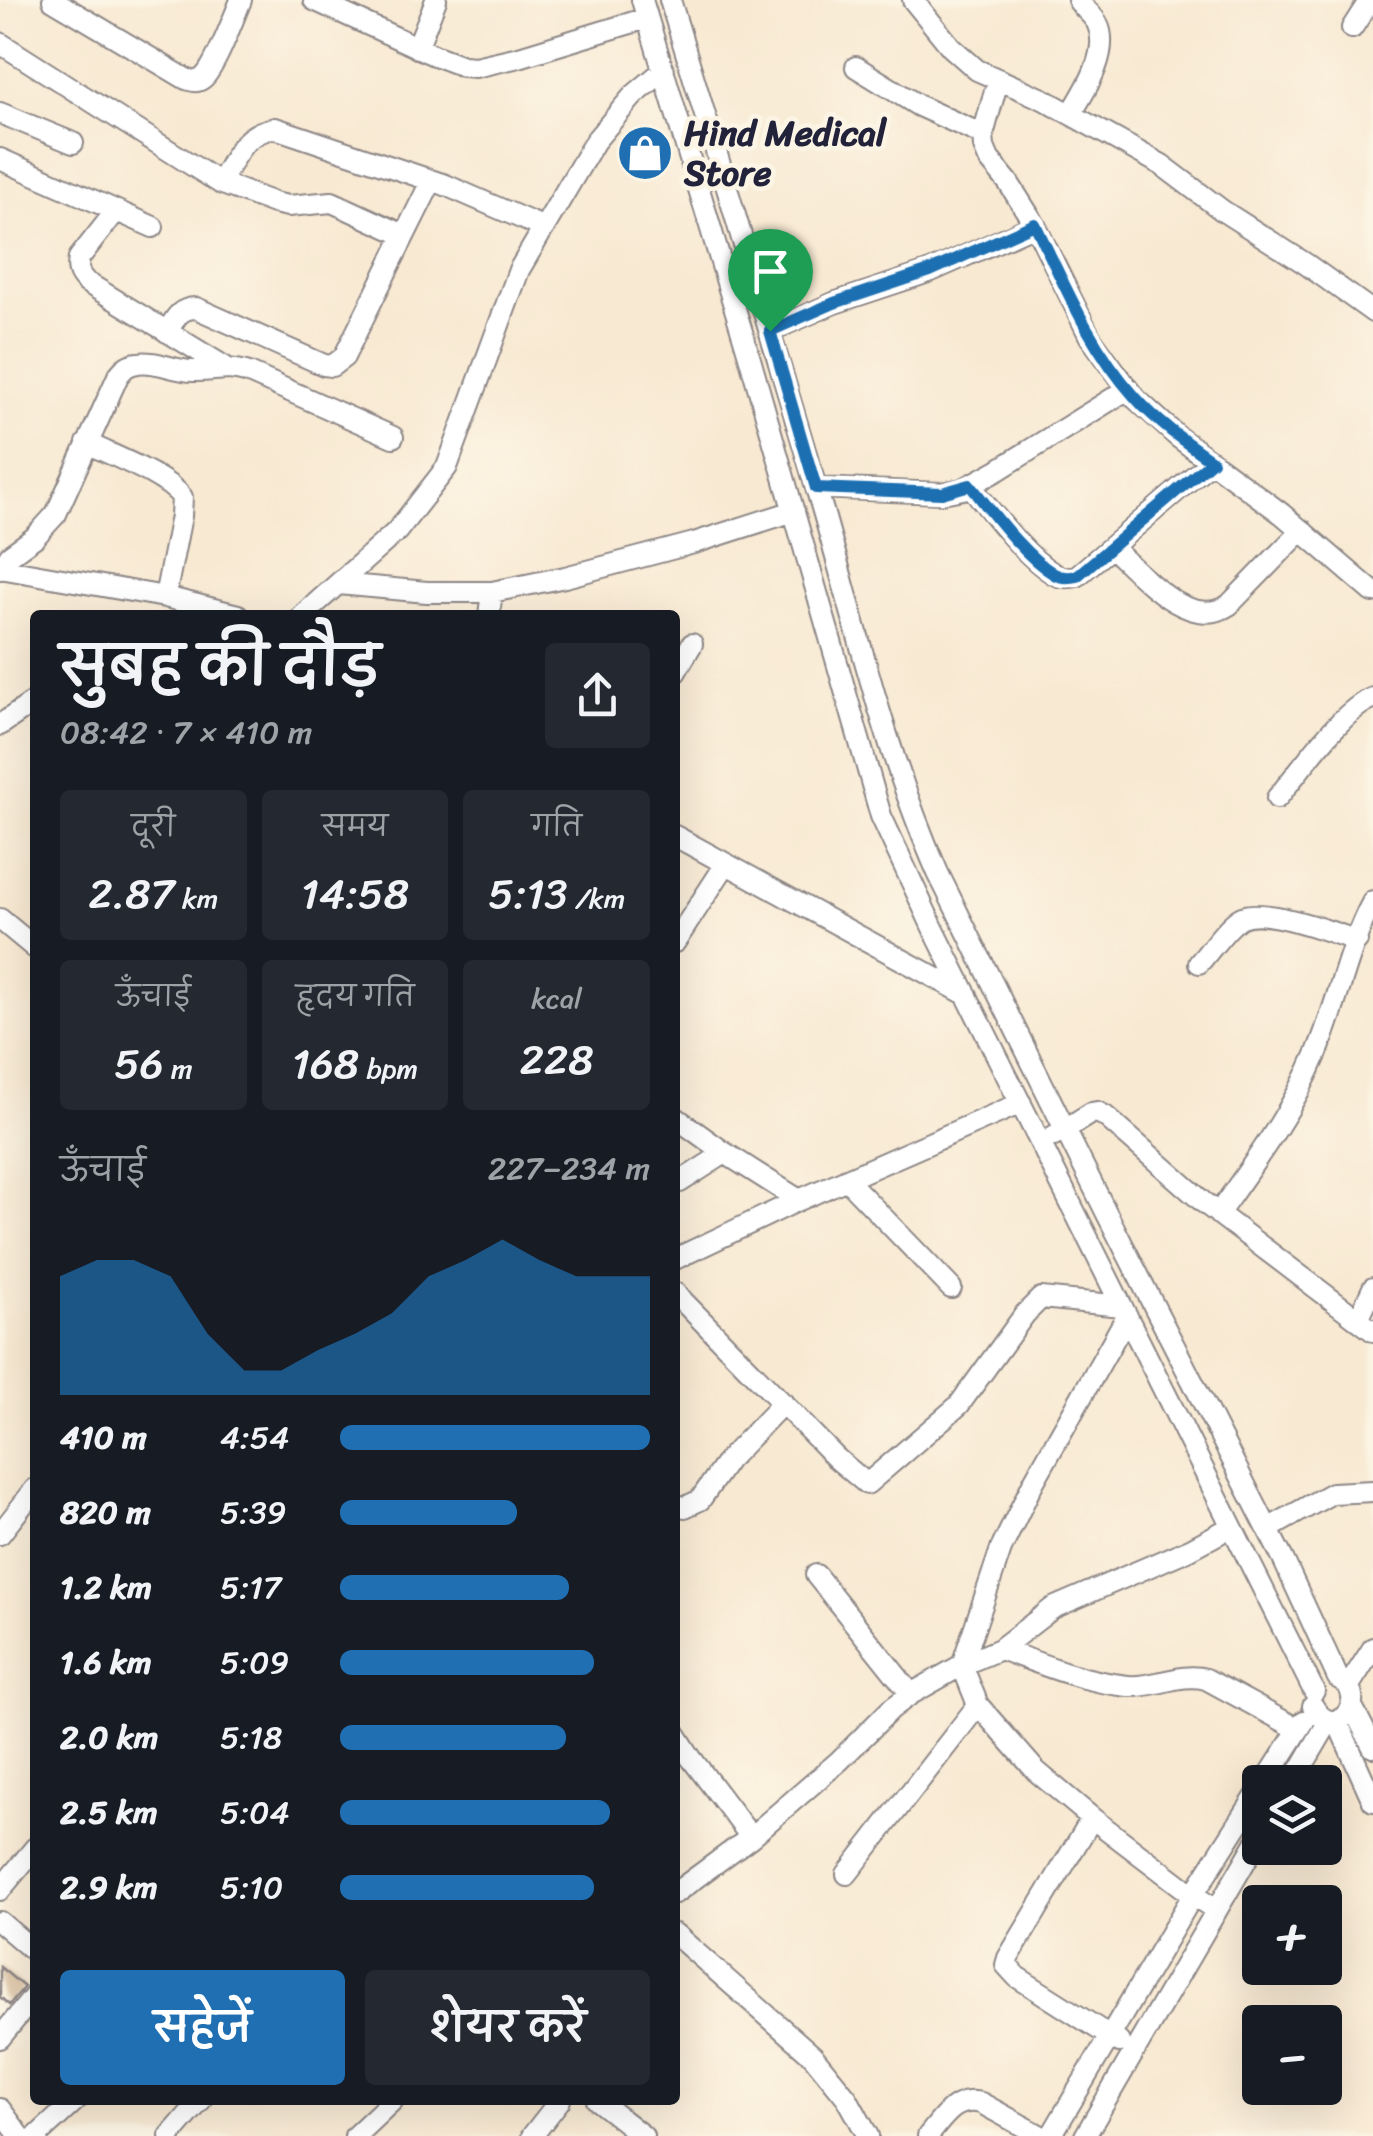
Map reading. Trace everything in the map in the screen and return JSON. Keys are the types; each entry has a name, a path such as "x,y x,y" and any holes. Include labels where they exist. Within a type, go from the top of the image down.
{"street":[{"path":"53,0 186,80 195,81 203,78 215,58 242,0"},
{"path":"314,0 417,48 475,67 520,56 645,9 882,816 933,928 1314,1698 1316,1713 1340,1717 1373,1747"},
{"path":"417,48 436,0"},
{"path":"670,0 916,824 1344,1681 1356,1696 1305,1765"},
{"path":"913,0 950,46 978,70 1043,99 1162,165 1373,312"},
{"path":"1071,114 1095,74 1100,42 1096,20 1078,0"},
{"path":"1352,28 1370,0"},
{"path":"0,44 220,182 288,206 332,202 404,236"},
{"path":"856,68 918,106 983,136"},
{"path":"309,610 397,532 446,467 519,270 595,141 633,96 664,70"},
{"path":"998,80 983,136 989,159 1035,224 1090,336 1135,398 1178,437 1302,530 1373,592"},
{"path":"0,113 74,143"},
{"path":"220,182 250,137 275,128 436,182 544,228"},
{"path":"0,160 152,227"},
{"path":"167,332 179,312 196,308 332,366 344,357 430,186 436,182"},
{"path":"116,210 80,258 79,275 225,368"},
{"path":"770,331 834,303 930,271 1035,224"},
{"path":"218,610 1,568 56,514 118,376 129,365 141,362 195,372 225,368 249,372 393,436"},
{"path":"816,488 942,493 970,485 1128,388"},
{"path":"87,443 162,480 182,497 171,598 159,610"},
{"path":"970,485 1026,550 1052,573 1069,578 1077,576 1212,461"},
{"path":"338,584 428,592 492,592 694,543 794,511"},
{"path":"1111,547 1178,605 1210,613 1228,605 1302,530"},
{"path":"489,610 492,592"},
{"path":"680,664 692,644"},
{"path":"1277,798 1334,730 1360,704 1373,698"},
{"path":"0,725 30,704"},
{"path":"680,839 967,995"},
{"path":"680,934 726,864"},
{"path":"1218,1214 1273,1135 1300,1088 1373,901"},
{"path":"1199,964 1231,926 1248,915 1293,920 1357,941"},
{"path":"0,919 30,944"},
{"path":"680,1257 1021,1103"},
{"path":"1042,1144 1097,1112 1218,1214 1366,1326 1373,1288"},
{"path":"680,1121 800,1200"},
{"path":"680,1182 725,1153"},
{"path":"846,1180 951,1288"},
{"path":"680,1298 866,1484 959,1405 1041,1298 1124,1311"},
{"path":"1124,1311 1001,1550 962,1665 978,1705 1036,1771 1216,1910"},
{"path":"680,1506 700,1500 728,1460 784,1404"},
{"path":"1268,1529 1332,1494 1373,1491"},
{"path":"0,1534 30,1495"},
{"path":"680,1890 751,1837 911,1694 1000,1649 1053,1608 1190,1549 1231,1527"},
{"path":"816,1575 911,1694"},
{"path":"1344,1681 1373,1648"},
{"path":"1000,1649 1110,1683 1139,1686 1196,1676 1298,1729"},
{"path":"1275,1765 1324,1680 1344,1681"},
{"path":"846,1874 978,1705"},
{"path":"1340,1717 1373,1800"},
{"path":"683,1763 751,1837"},
{"path":"1092,1818 1006,1965 1016,1977 1135,2050"},
{"path":"1050,2136 1242,1818"},
{"path":"0,1890 30,1854"},
{"path":"1063,2115 1087,2133 1243,1865"},
{"path":"0,1922 30,1948"},
{"path":"680,1938 814,2056 847,2098 868,2136"},
{"path":"1158,1954 1182,1967"},
{"path":"0,2038 30,2001"},
{"path":"928,2136 956,2104 972,2100 1041,2136"},
{"path":"37,2136 71,2105"},
{"path":"170,2136 197,2105"},
{"path":"355,2136 388,2105"},
{"path":"532,2136 556,2105"},
{"path":"603,2105 643,2136"},
{"path":"0,2109 20,2136"}],"building":[{"path":"0,1967 24,1987 9,2005 0,1997"}],"place":[{"name":"Hind Medical Store","path":"645,153"}],"route":[{"path":"1035,224 1090,336 1135,398 1212,461 1077,576 1061,577 1026,550 970,485 942,493 816,488 770,331 834,303 930,271 1035,224"}]}
